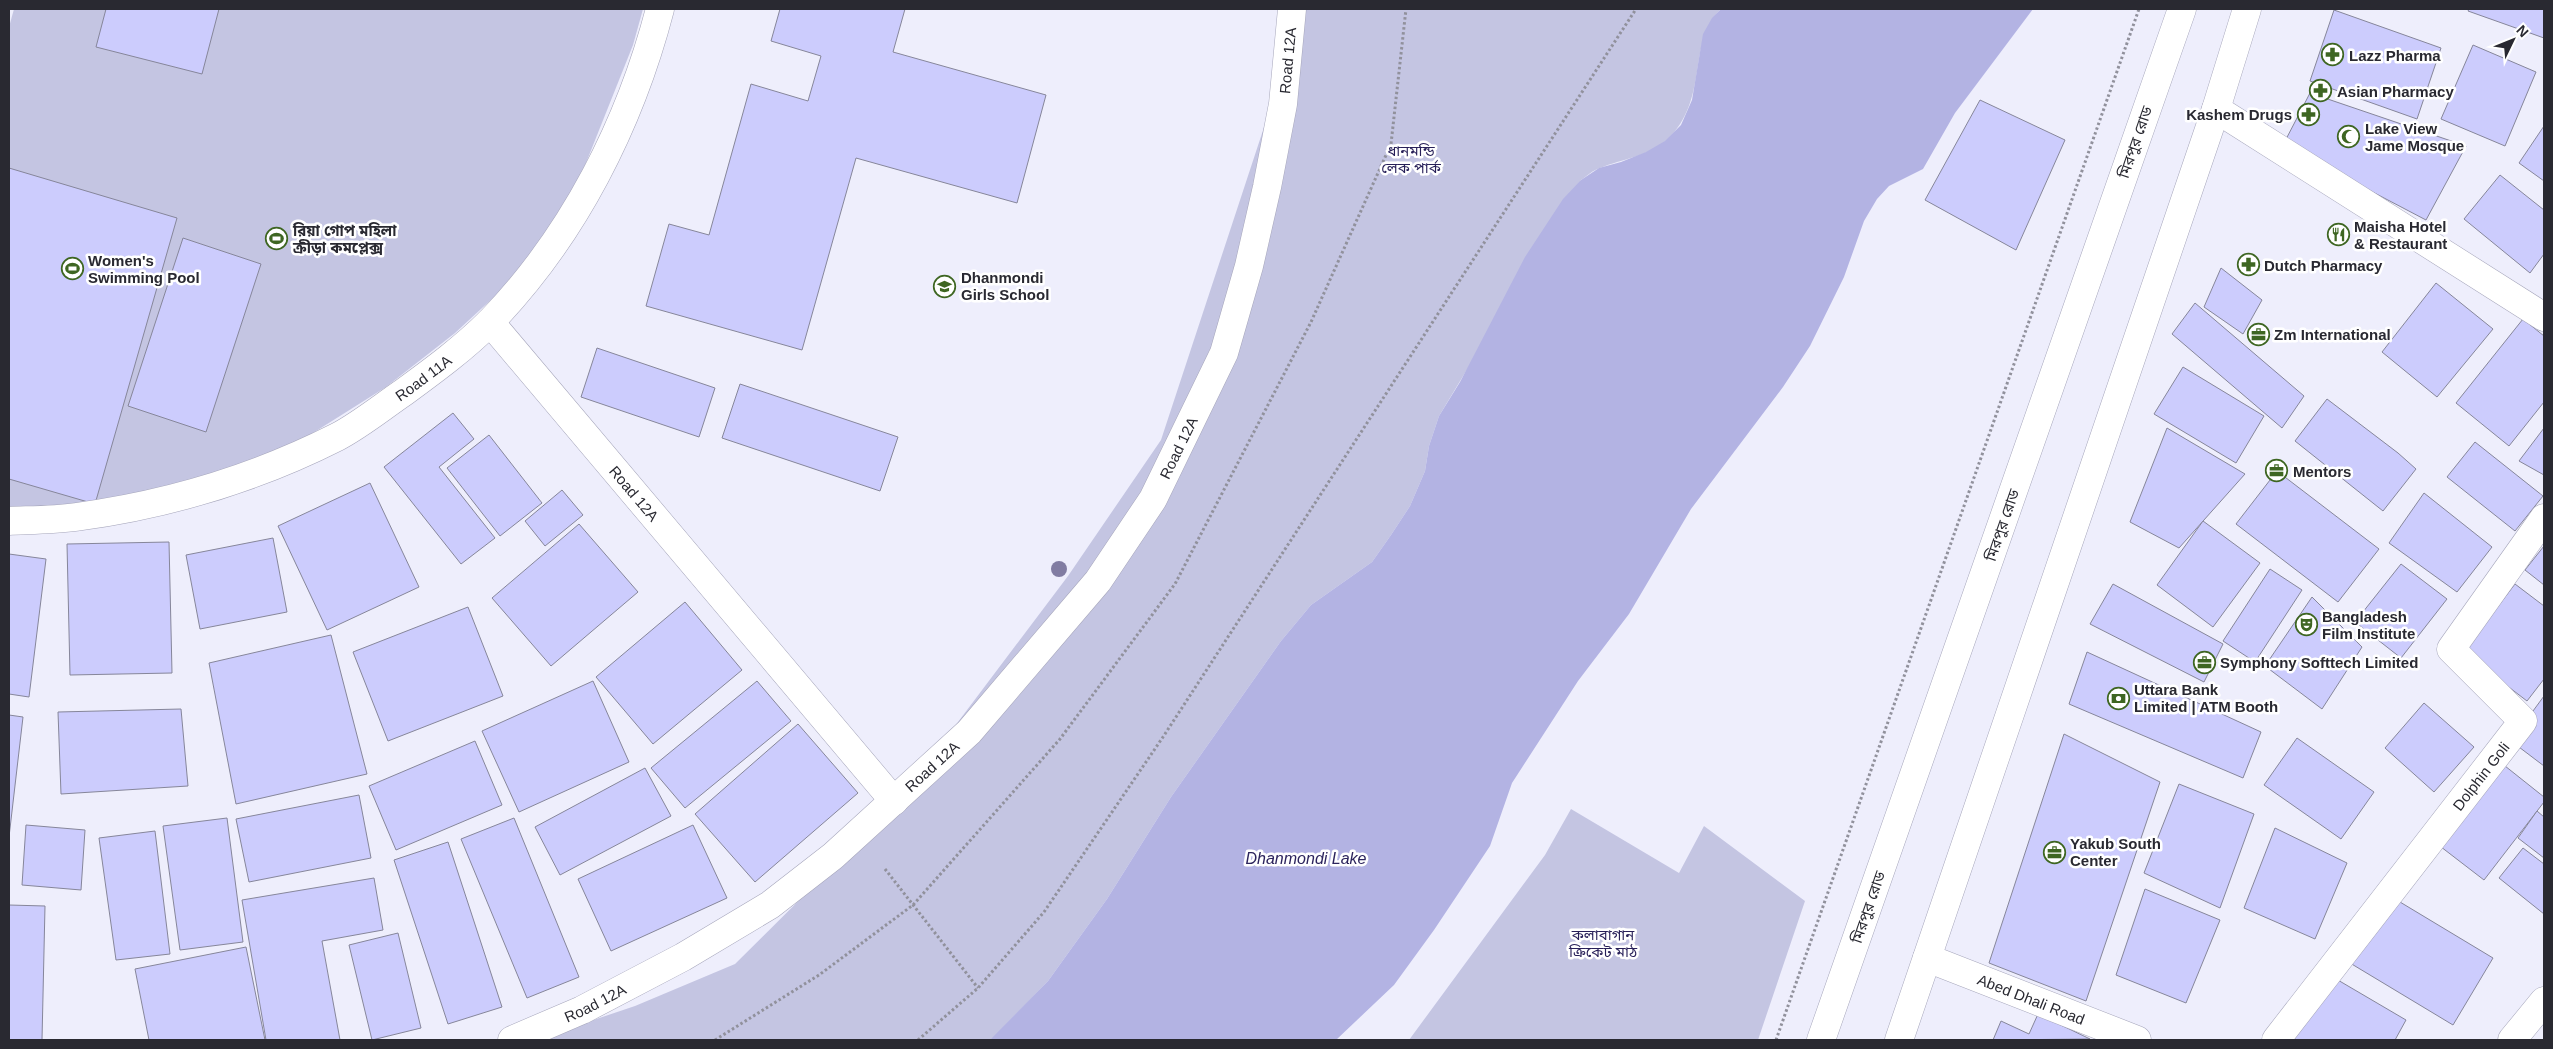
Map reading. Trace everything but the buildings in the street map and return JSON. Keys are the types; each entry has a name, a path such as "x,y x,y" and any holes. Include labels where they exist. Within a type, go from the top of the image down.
{"main road":[{"name":"Road 11A","path":"9,521 76,517 188,495 285,461 339,436 443,364 490,322 552,248 582,202 617,131 648,56 660,9"},
{"name":"Road 12A","path":"512,1040 590,1006 683,957 770,905 833,856 969,732 1098,581 1153,499 1224,353 1249,266 1283,104 1292,9"},
{"name":"মিরপুর রোড","path":"1821,1040 2182,9"},
{"path":"1899,1040 2216,109 2247,9"},
{"path":"2216,109 2544,317"},
{"name":"Road 12A","path":"490,322 894,801"},
{"name":"Dolphin Goli","path":"2276,1040 2523,720 2451,649 2544,518"},
{"name":"Abed Dhali Road","path":"1927,958 2137,1040"},
{"path":"2512,1040 2544,1001"}],"path":[{"path":"918,1040 978,988 1044,912 1163,737 1636,9"},
{"path":"1776,1040 2139,9"},
{"path":"885,869 978,988"}],"green space":[{"name":"রিয়া গোপ মহিলা ক্রীড়া কমপ্লেক্স","path":"14,9 643,9 633,45 570,203 519,274 455,333 386,387 278,455 150,494 9,514 9,27"},
{"name":"ধানমন্ডি লেক পার্ক","path":"1303,9 1721,9 1710,23 1704,38 1689,107 1680,124 1667,140 1652,150 1597,169 1581,180 1439,416 1429,446 1425,471 1410,506 1372,562 1311,605 1281,641 1171,797 1107,899 1048,981 994,1037 990,1040 534,1040 635,1006 735,964 897,803 1068,576 1161,440"},
{"name":"কলাবাগান ক্রিকেট মাঠ","path":"1571,809 1679,873 1704,826 1805,901 1758,1040 1409,1040 1545,855"}],"water":[{"name":"Dhanmondi Lake","path":"1721,9 2033,9 1955,113 1923,169 1889,186 1877,199 1864,221 1844,277 1810,346 1783,387 1691,509 1629,614 1578,681 1512,783 1490,846 1434,930 1394,985 1336,1040 990,1040 1048,981 1107,899 1171,797 1281,641 1311,605 1372,562 1410,506 1425,471 1429,446 1439,416 1460,382 1525,257 1563,199 1581,180 1599,168 1646,152 1665,141 1681,125 1692,100 1703,34 1712,18"}],"place":[{"name":"Lazz Pharma","path":"2333,55"},
{"name":"Asian Pharmacy","path":"2321,91"},
{"name":"Kashem Drugs","path":"2308,114"},
{"name":"Lake View Jame Mosque","path":"2349,137"},
{"name":"Maisha Hotel & Restaurant","path":"2338,235"},
{"name":"রিয়া গোপ মহিলা ক্রীড়া কমপ্লেক্স","path":"277,239"},
{"name":"Dutch Pharmacy","path":"2248,265"},
{"name":"Women's Swimming Pool","path":"72,269"},
{"name":"Dhanmondi Girls School","path":"945,286"},
{"name":"Zm International","path":"2258,334"},
{"name":"Mentors","path":"2277,471"},
{"name":"Bangladesh Film Institute","path":"2306,625"},
{"name":"Symphony Softtech Limited","path":"2204,662"},
{"name":"Uttara Bank Limited | ATM Booth","path":"2118,698"},
{"name":"Yakub South Center","path":"2054,852"}]}
